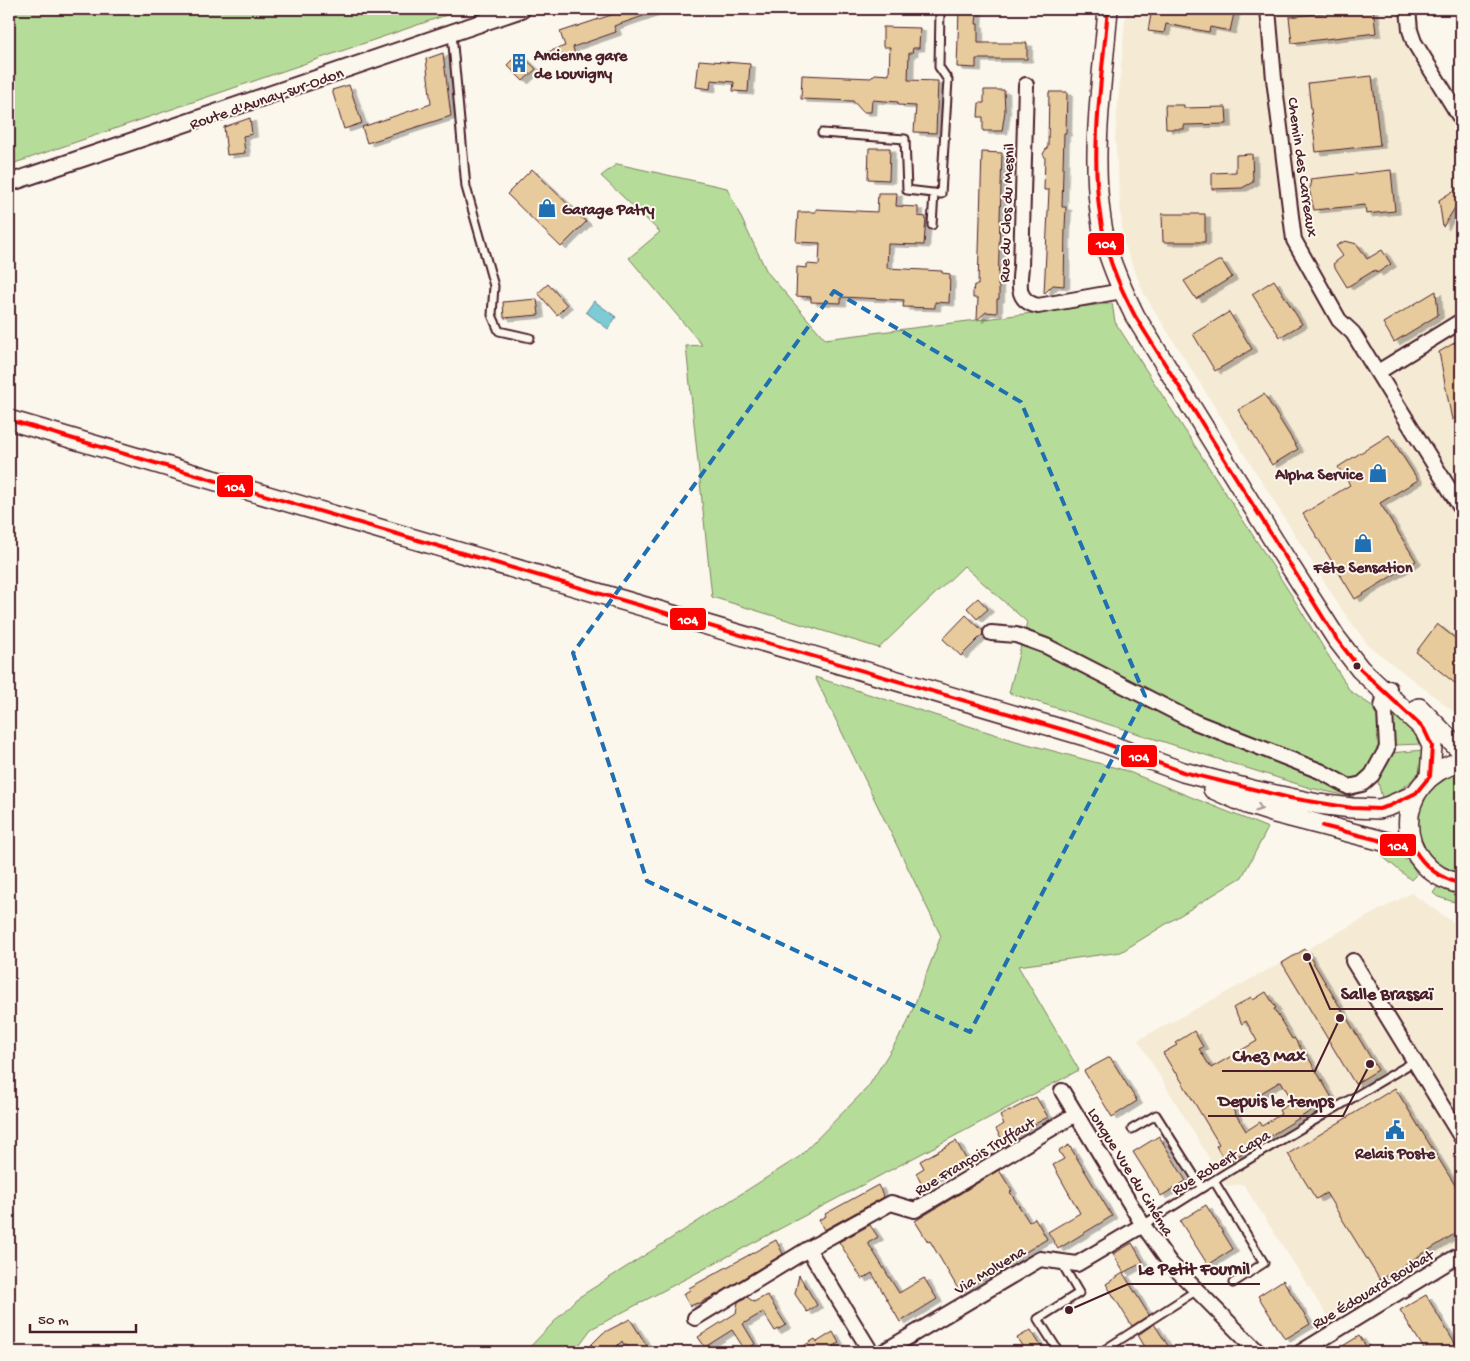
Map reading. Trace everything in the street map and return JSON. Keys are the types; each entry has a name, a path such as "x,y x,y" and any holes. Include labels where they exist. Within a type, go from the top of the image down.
{"main road":[{"path":"1108,9 1097,140 1097,174 1099,205 1108,249 1122,291 1135,316 1274,541 1347,652 1360,669 1431,719 1461,751"},
{"path":"9,420 1088,737 1184,772 1290,798 1352,808 1378,809 1389,806 1416,793"},
{"path":"1388,689 1424,729 1432,746 1430,776"},
{"path":"1461,762 1440,769 1430,776 1416,793 1409,811 1408,820 1410,840 1420,860 1438,876 1449,882 1461,884"},
{"path":"1184,772 1215,790 1247,804 1414,849"}],"street":[{"name":"Route d'Aunay-sur-Odon","path":"9,184 522,9"},
{"name":"Chemin des Carreaux","path":"1268,9 1274,79 1294,240 1339,320 1353,333 1461,508"},
{"path":"1408,9 1410,30 1414,42 1461,119"},
{"name":"Rue du Clos du Mesnil","path":"1026,85 1021,267 1018,281 1020,292 1030,304 1038,306 1122,291"},
{"path":"1378,372 1461,321"},
{"path":"991,633 1016,635 1046,646 1195,722 1320,771 1349,787 1362,784 1372,774 1387,748 1386,712 1382,706 1388,689"},
{"path":"1353,961 1461,1137"},
{"name":"Longue Vue du Cinéma","path":"1062,1091 1143,1225 1170,1264 1258,1352"},
{"name":"Rue François Truffaut","path":"695,1318 808,1249 891,1203 915,1210 1076,1114"},
{"name":"Via Molvena","path":"883,1352 1040,1259 1077,1264 1143,1225"},
{"path":"808,1249 871,1352"},
{"name":"Rue Édouard Boubat","path":"1300,1352 1461,1254"}],"lane":[{"path":"822,133 905,139 907,190 941,194 948,80 939,67 940,9"},
{"path":"452,34 466,187 494,286 492,315 498,330 530,338"},
{"path":"932,225 934,193"},
{"name":"Rue Robert Capa","path":"1143,1225 1415,1061"},
{"path":"1132,1130 1156,1115 1202,1188"},
{"path":"1214,1181 1264,1263 1233,1282"},
{"path":"1059,1352 1038,1319 1079,1293 1060,1262"},
{"path":"1101,1352 1197,1290"}],"highlighted area":[{"path":"834,291 1021,402 1145,696 970,1032 647,881 573,653"}],"shaded area":[{"path":"1126,9 1418,9 1420,33 1461,99 1461,717 1369,646 1342,610 1144,294 1123,241 1115,138"},
{"path":"1411,893 1451,921 1461,925 1461,1241 1330,1320 1243,1184 1226,1186 1138,1040"}],"green space":[{"path":"9,9 464,9 9,165"},
{"path":"617,164 727,188 767,272 825,339 1112,303 1115,322 1292,596 1350,691 1378,710 1382,733 1380,756 1353,797 1310,788 1009,693 1027,622 964,566 879,648 712,597 686,346 702,345 629,258 660,232 601,176"},
{"path":"815,677 1016,741 1124,770 1268,828 1242,877 1121,952 1018,966 1079,1070 591,1329 574,1352 525,1352 576,1299 799,1157 868,1087 907,1024 941,936"},
{"path":"1394,709 1405,716 1423,744 1395,745 1392,742 1390,719"},
{"path":"1425,750 1424,762 1418,774 1384,800 1377,778 1389,753"},
{"path":"1461,773 1461,876 1434,862 1425,849 1420,836 1418,822 1420,809 1434,786 1446,778"},
{"path":"1382,849 1402,857 1417,874 1411,880 1383,857"},
{"path":"1438,886 1461,895 1461,904 1438,897 1433,893"}],"water":[{"path":"594,301 616,317 608,329 586,312"}],"building":[{"path":"629,9 657,9 658,11 614,26 616,32 573,47 575,55 562,59 537,56 565,46 560,32"},
{"path":"1152,9 1235,9 1230,31 1210,27 1209,32 1166,24 1164,33 1148,31"},
{"path":"1373,9 1376,33 1292,43 1289,17"},
{"path":"959,10 977,11 978,43 1027,43 1027,59 976,59 976,68 957,67"},
{"path":"883,27 920,28 919,48 913,48 912,53 909,53 908,80 938,81 936,133 914,132 916,106 898,105 898,102 872,100 871,112 863,112 853,101 801,99 802,75 871,78 875,74 889,75 890,47 883,47"},
{"path":"443,53 451,116 367,143 362,127 431,104 426,59"},
{"name":"Ancienne gare de Louvigny","path":"519,53 536,69 523,81 507,65"},
{"path":"699,60 750,64 748,92 733,91 734,82 711,80 710,89 696,87"},
{"path":"1372,76 1380,145 1316,152 1308,83"},
{"path":"349,85 362,123 344,129 332,90"},
{"path":"984,90 1004,90 1005,111 1002,131 983,131 983,117 978,117 979,103 984,103"},
{"path":"1049,92 1067,92 1062,207 1066,207 1064,286 1053,285 1044,294 1049,190 1044,190 1045,157 1043,154 1048,146"},
{"path":"1165,105 1184,105 1184,108 1226,107 1227,124 1184,125 1184,129 1166,129"},
{"path":"250,118 252,134 243,136 245,153 227,155 224,127"},
{"path":"869,148 890,148 889,180 868,179"},
{"path":"982,152 1002,153 999,299 997,299 997,313 986,312 977,320 978,298 973,298 973,292 974,285 978,285"},
{"path":"1252,154 1253,182 1242,188 1212,189 1212,173 1236,172 1236,155"},
{"name":"Garage Patry","path":"532,169 586,222 561,247 507,194"},
{"path":"1391,170 1395,211 1366,214 1365,205 1314,210 1309,189 1311,186 1310,179"},
{"path":"1461,186 1461,198 1443,227 1439,200"},
{"path":"878,193 897,193 896,206 918,207 918,216 926,217 924,245 888,244 887,268 942,271 942,273 950,274 949,303 935,302 935,308 903,307 904,300 841,297 841,303 811,302 811,297 796,296 797,267 807,268 807,264 819,265 820,243 796,242 798,212 816,212 816,209 877,212"},
{"path":"1162,214 1205,214 1205,242 1163,242"},
{"path":"1345,241 1357,244 1367,259 1382,250 1391,264 1377,273 1375,270 1347,287 1333,264 1343,256 1336,246"},
{"path":"1218,261 1222,261 1232,277 1196,299 1184,281"},
{"path":"1274,280 1302,324 1280,337 1252,294"},
{"path":"548,284 567,305 557,315 538,293"},
{"path":"1436,291 1438,315 1394,342 1383,323"},
{"path":"537,299 539,315 504,318 503,302"},
{"path":"1229,312 1252,349 1215,371 1193,334"},
{"path":"1461,339 1461,414 1452,420 1439,352"},
{"path":"1264,394 1298,449 1272,465 1238,410"},
{"path":"1389,435 1418,480 1380,503 1416,561 1355,599 1303,514 1350,485 1338,467"},
{"path":"978,598 988,609 977,619 967,608"},
{"path":"966,615 983,631 983,634 961,656 943,639"},
{"path":"1437,624 1461,643 1461,688 1416,652"},
{"path":"1305,949 1378,1070 1355,1084 1282,963"},
{"path":"1266,992 1292,1039 1294,1038 1305,1052 1332,1098 1226,1163 1216,1146 1219,1144 1163,1053 1177,1045 1175,1043 1194,1031 1203,1047 1199,1049 1211,1068 1257,1041 1246,1021 1242,1024 1233,1008 1251,997 1253,1000","holes":["1281,1081 1293,1102 1279,1110 1281,1114 1262,1126 1260,1122 1246,1131 1233,1110"]},
{"path":"1110,1057 1137,1101 1112,1117 1084,1071"},
{"path":"1395,1088 1461,1195 1461,1230 1380,1280 1326,1193 1316,1199 1288,1154"},
{"path":"1036,1097 1048,1117 1003,1141 996,1129 1004,1124 1000,1116"},
{"path":"1159,1136 1186,1181 1161,1196 1133,1152"},
{"path":"956,1141 967,1161 922,1185 916,1173 924,1168 920,1161"},
{"path":"1069,1145 1112,1216 1058,1249 1048,1232 1080,1213 1053,1165 1064,1159 1059,1151"},
{"path":"999,1170 1029,1222 1035,1218 1047,1239 960,1292 930,1241 928,1242 915,1221"},
{"path":"878,1185 884,1197 824,1230 819,1220 826,1216 825,1214"},
{"path":"1206,1205 1233,1249 1208,1265 1180,1221"},
{"path":"870,1225 878,1237 868,1243 899,1293 924,1278 937,1299 900,1322 872,1273 862,1279 839,1242"},
{"path":"776,1240 783,1254 721,1292 690,1306 683,1294 690,1290 689,1288"},
{"path":"1132,1243 1143,1262 1124,1273 1113,1254"},
{"path":"1123,1273 1149,1315 1132,1326 1106,1284"},
{"path":"799,1275 817,1305 807,1312 795,1294"},
{"path":"1283,1280 1310,1324 1285,1339 1258,1296"},
{"path":"767,1295 786,1325 775,1331 763,1312 743,1324 755,1344 745,1350 732,1330 705,1347 698,1337 736,1313 738,1302 747,1297 754,1302"},
{"path":"1426,1295 1460,1352 1426,1352 1400,1310"},
{"path":"630,1319 651,1352 631,1352 622,1341 611,1352 584,1352 603,1333"},
{"path":"1154,1324 1172,1352 1148,1352 1138,1335"},
{"path":"1031,1330 1045,1352 1026,1352 1017,1338"},
{"path":"833,1332 839,1343 824,1352 794,1352 815,1339 817,1342"},
{"path":"1359,1336 1370,1352 1333,1352"}],"transit line":[{"name":"104","path":"9,420 1088,737 1183,772 1290,798 1352,808 1379,809 1389,806 1416,793 1430,776 1432,746 1424,729 1360,669 1336,638 1135,316 1112,266 1101,220 1096,160 1099,99 1108,9"},
{"name":"104","path":"1323,826 1414,849 1428,867 1446,879 1461,884"}],"place":[{"name":"Ancienne gare de Louvigny","path":"519,63"},
{"name":"Garage Patry","path":"547,208"},
{"name":"Alpha Service","path":"1378,473"},
{"name":"Fête Sensation","path":"1363,543"},
{"name":"Salle Brassaï","path":"1307,957"},
{"name":"Chez Max","path":"1340,1018"},
{"name":"Depuis le temps","path":"1370,1064"},
{"name":"Relais Poste","path":"1395,1130"},
{"name":"Le Petit Fournil","path":"1069,1310"}]}
